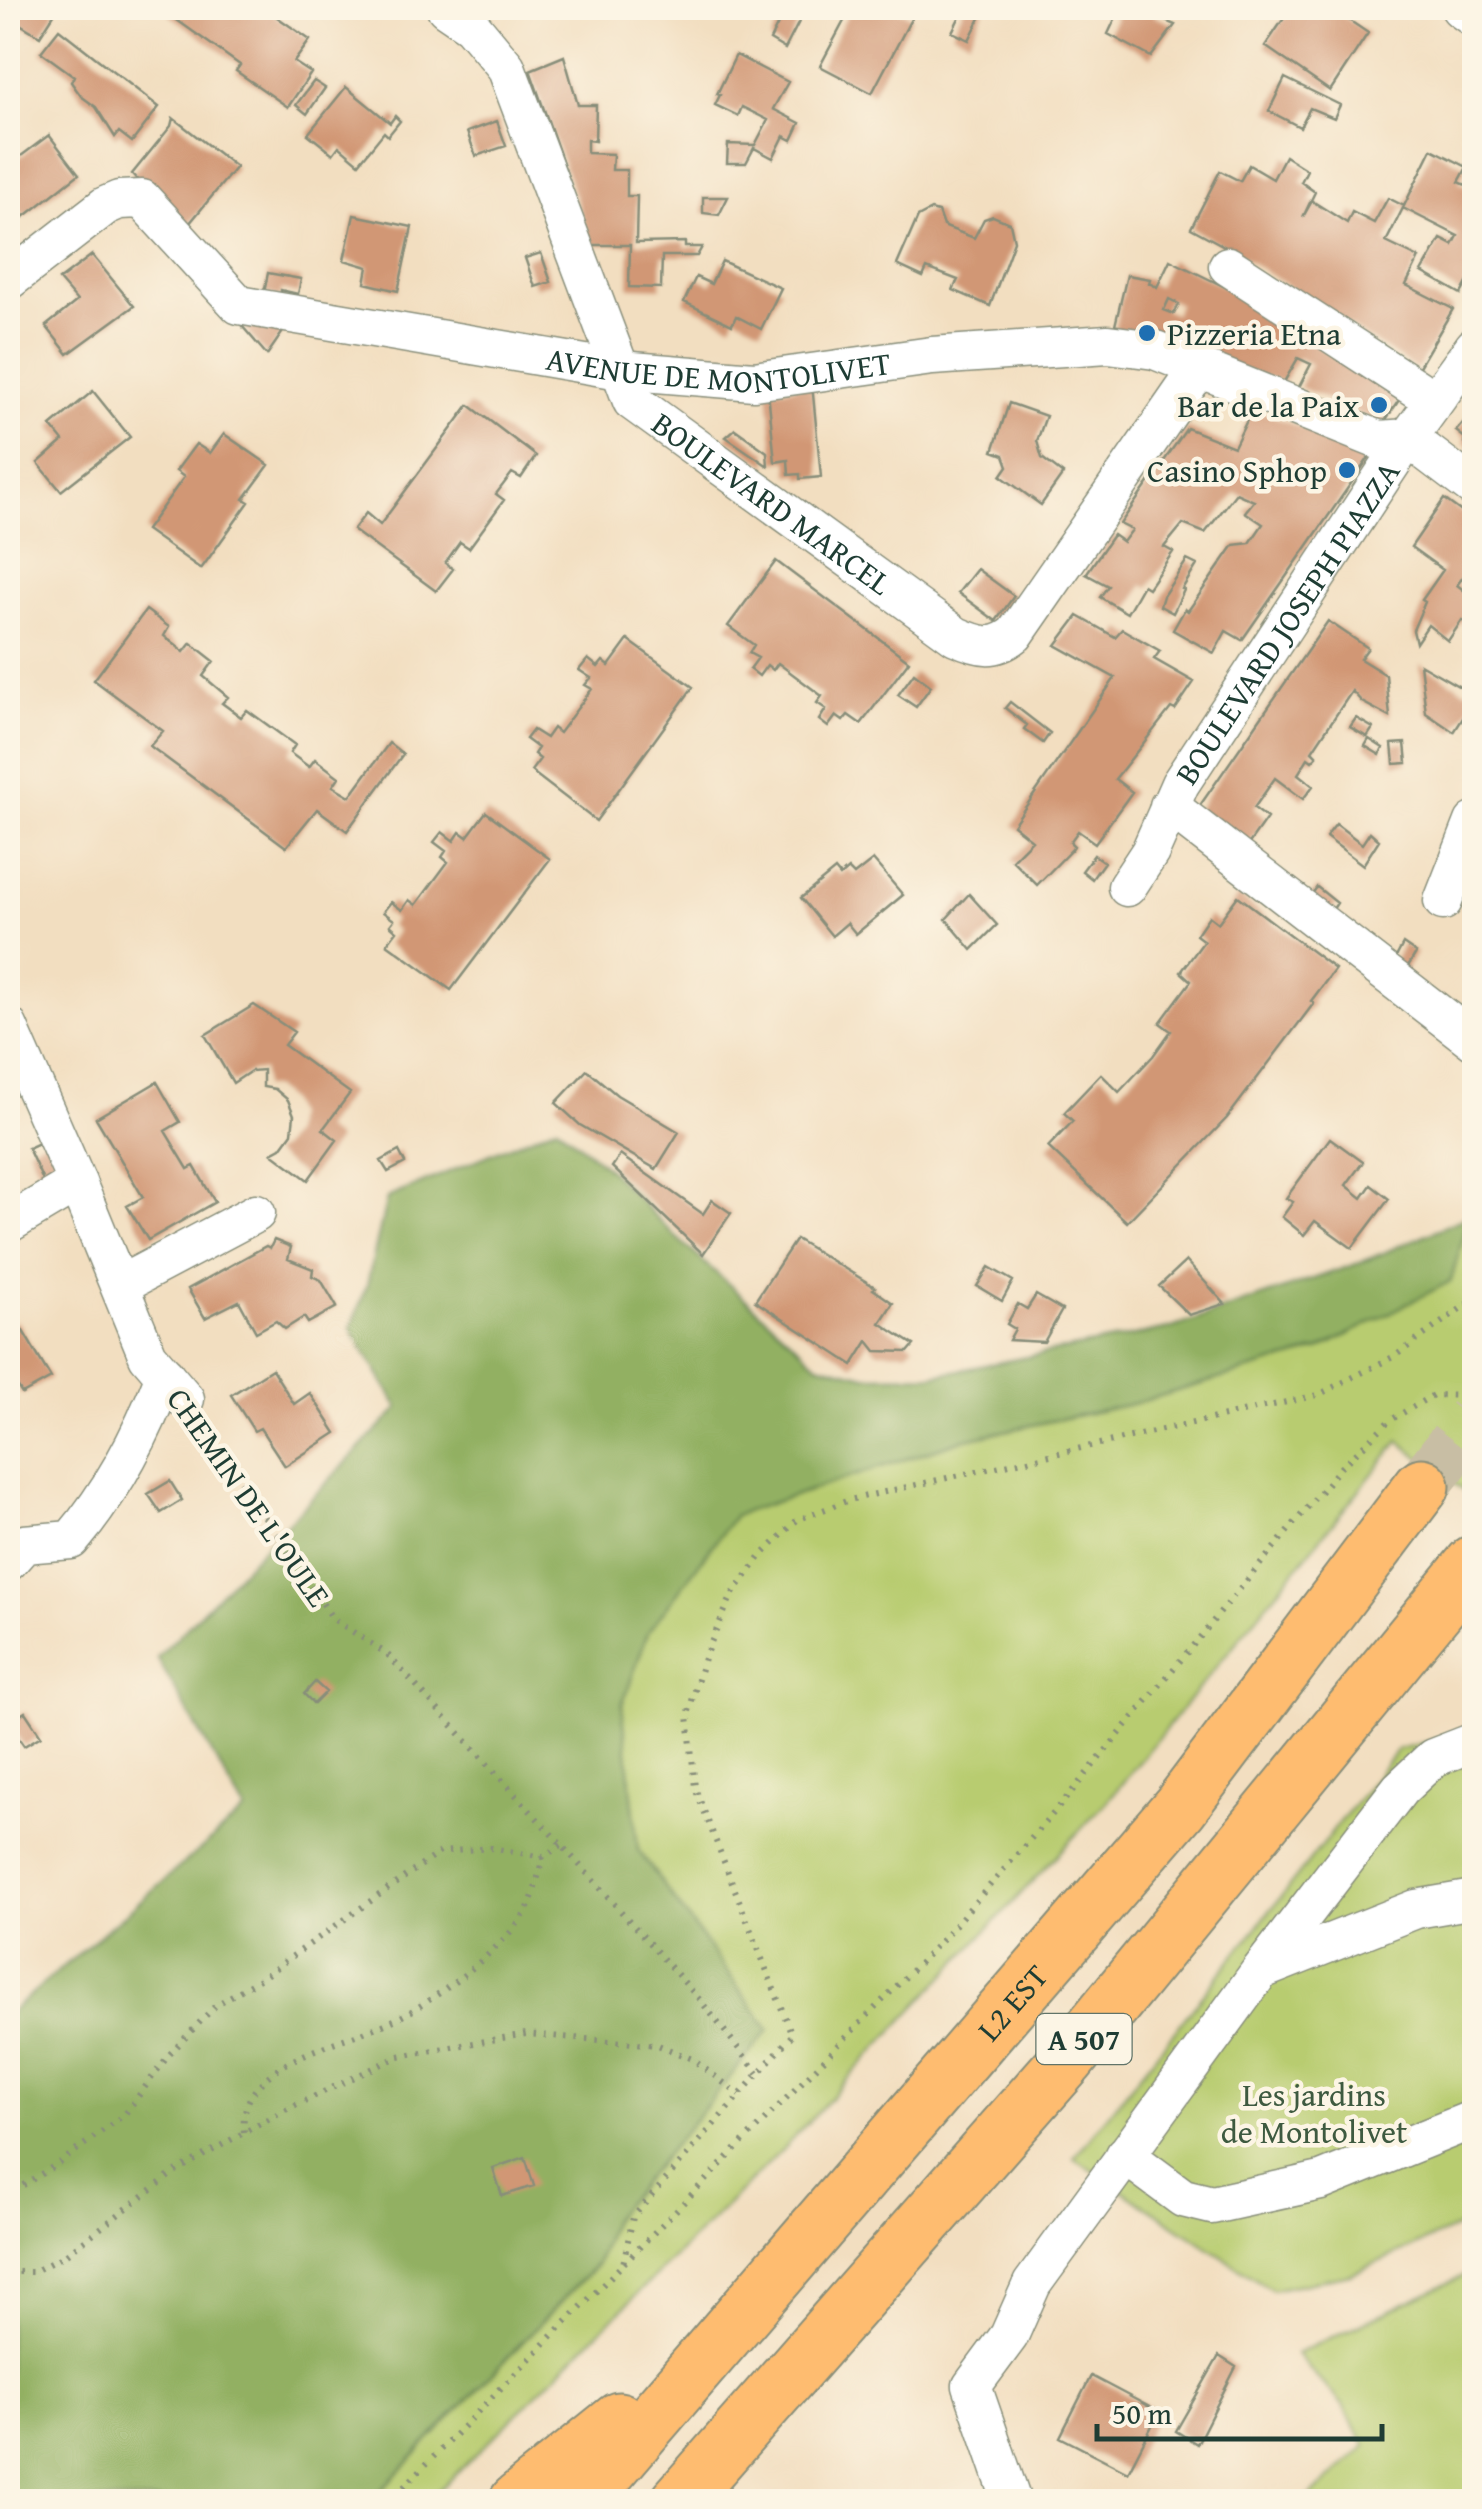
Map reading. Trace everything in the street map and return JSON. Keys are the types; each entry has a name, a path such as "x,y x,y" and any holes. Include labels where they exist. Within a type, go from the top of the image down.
{"highway":[{"name":"L2 EST","path":"581,2502 1180,1807 1422,1486"},
{"name":"A 507","path":"678,2502 1067,2060 1474,1563"},
{"path":"517,2502 723,2337"}],"street":[{"name":"BOULEVARD MARCEL","path":"446,8 471,25 506,68 632,401 956,636 978,646 992,647 1015,634 1191,380 1204,370"},
{"path":"1460,8 1474,18"},
{"name":"AVENUE DE MONTOLIVET","path":"8,281 104,206 119,200 142,199 239,305 620,370 769,381 932,356 1108,344 1156,350 1380,440 1408,438 1474,488"},
{"path":"1228,266 1434,400"},
{"name":"BOULEVARD JOSEPH PIAZZA","path":"1127,887 1150,852 1180,784 1408,438 1474,347"},
{"name":"BOULEVARD JOSEPH PIAZZA","path":"1170,806 1474,1041"},
{"path":"1443,901 1474,822"},
{"name":"CHEMIN DE L'OULE","path":"8,1026 78,1183 148,1356 175,1387"},
{"path":"8,1224 78,1183"},
{"path":"120,1285 256,1213"},
{"path":"8,1562 24,1544 71,1540 98,1509 146,1423 175,1387"},
{"path":"1012,2502 972,2386 1009,2336 1032,2284 1261,1970 1400,1789 1433,1758 1474,1742"},
{"path":"1261,1970 1416,1909 1474,1899"},
{"path":"1125,2155 1183,2198 1212,2206 1321,2180 1474,2119"}],"path":[{"path":"623,2264 632,2217 792,2035 695,1788 688,1715 704,1658 732,1595 762,1555 797,1520 849,1500 1318,1395 1396,1356 1474,1299"},
{"name":"CHEMIN DE L'OULE","path":"175,1387 333,1618 388,1654 700,2000 759,2073"},
{"path":"390,2502 939,1943 1058,1808 1341,1467 1389,1421 1432,1395 1474,1396"},
{"path":"244,2132 242,2115 246,2100 268,2076 335,2040 393,2021 461,1976 498,1945 526,1913 543,1857 562,1845"},
{"path":"8,2199 12,2192 125,2114 168,2056 216,2004 263,1978 440,1852 492,1848 543,1857"},
{"path":"8,2272 33,2272 65,2255 176,2171 244,2132 399,2056 526,2034 658,2045 692,2058 740,2095"}],"green space":[{"path":"557,1126 818,1364 866,1376 935,1375 1169,1329 1362,1262 1469,1216 1451,1281 1318,1350 1136,1403 966,1439 735,1515 648,1632 622,1705 638,1850 769,2030 612,2219 597,2263 371,2501 8,2501 8,2014 245,1811 157,1658 399,1408 351,1329 367,1285 387,1198"},
{"path":"1474,1212 1474,1499 1399,1441 1110,1798 782,2150 429,2501 371,2502 597,2264 612,2219 769,2030 638,1850 622,1705 648,1632 735,1515 966,1439 1136,1403 1318,1350 1451,1281 1469,1216"},
{"name":"Les jardins de Montolivet","path":"1474,1731 1474,2220 1351,2274 1272,2290 1074,2158 1398,1749"},
{"path":"1474,2271 1474,2501 1305,2501 1366,2446 1342,2404 1296,2354"}],"building":[{"path":"8,8 56,11 40,36 13,20 8,27"},
{"path":"171,8 264,8 310,40 294,62 311,73 288,107 236,71 240,65 167,13"},
{"path":"786,8 806,8 785,49 770,40"},
{"path":"851,8 894,8 912,17 872,93 820,66"},
{"path":"964,8 985,8 969,40 952,32"},
{"path":"1113,8 1158,8 1154,16 1175,25 1151,57 1108,34 1116,17 1110,14"},
{"path":"1291,8 1331,8 1368,33 1330,91 1265,46"},
{"path":"59,29 159,107 132,142 119,132 115,137 96,107 71,82 74,76 41,52"},
{"path":"736,55 788,82 773,109 800,123 792,140 784,136 773,158 754,148 746,163 727,163 728,144 755,145 768,120 742,107 738,116 715,105"},
{"path":"564,56 578,105 596,105 595,141 587,140 587,153 613,154 612,170 627,170 627,196 637,196 636,243 685,242 685,247 702,247 697,256 662,256 661,288 629,287 630,245 592,245 530,70"},
{"path":"1285,78 1340,105 1334,118 1310,108 1300,127 1269,111"},
{"path":"314,81 325,88 307,114 296,105"},
{"path":"346,87 390,123 395,116 400,121 388,136 384,132 359,163 339,146 333,154 308,134"},
{"path":"173,118 236,167 184,230 132,174 171,126"},
{"path":"497,121 506,146 476,156 467,132"},
{"path":"49,135 79,174 24,217 8,196 8,145 17,159"},
{"path":"1432,149 1467,167 1459,182 1472,188 1474,183 1474,270 1461,294 1422,272 1441,239 1453,245 1458,236 1403,208"},
{"path":"1285,156 1307,170 1301,182 1315,192 1303,217 1312,201 1347,223 1352,212 1374,223 1388,198 1404,206 1386,242 1419,258 1406,285 1453,309 1417,370 1235,252 1191,228 1220,171 1240,181 1249,165 1273,179"},
{"path":"703,197 728,197 719,215 703,213"},
{"path":"931,210 938,212 943,226 974,238 984,219 993,216 1010,223 1014,241 990,306 953,290 958,280 927,268 923,277 897,265 918,217"},
{"path":"354,215 412,227 398,291 365,283 368,267 344,260"},
{"path":"541,253 551,282 535,287 525,258"},
{"path":"92,255 134,306 68,354 46,326 77,301 59,280"},
{"path":"1170,260 1235,292 1399,400 1383,424 1299,387 1311,364 1298,358 1284,382 1113,334 1127,275 1150,279 1149,283 1157,287","holes":["1169,299 1179,304 1174,314 1164,310"]},
{"path":"722,261 781,288 761,329 736,316 732,325 684,302 696,277 711,284"},
{"path":"268,273 301,279 298,294 281,290 281,297 264,293"},
{"path":"236,319 287,326 267,355"},
{"path":"812,384 821,477 800,479 800,474 789,475 788,460 775,462 768,391"},
{"path":"93,391 130,437 61,491 38,463 63,441 51,426"},
{"path":"1009,403 1046,416 1037,441 1042,458 1063,474 1041,505 1001,476 1008,466 1004,455 993,451"},
{"path":"469,405 536,456 521,478 512,473 496,494 504,500 469,548 460,542 445,563 453,569 436,591 353,530 366,513 380,525"},
{"path":"1253,408 1370,456 1242,640 1226,631 1214,653 1173,630 1234,545 1250,543 1263,524 1245,512 1254,501 1236,493 1205,533 1183,524 1164,547 1173,552 1148,588 1143,585 1127,613 1100,597 1108,586 1086,574 1113,535 1123,542 1132,530 1120,524 1187,428 1234,447"},
{"path":"1474,410 1474,448 1464,443 1465,438 1456,431"},
{"path":"735,429 767,452 768,466 726,437"},
{"path":"224,434 269,465 244,499 249,502 201,569 146,530 184,477 176,471 196,444 210,453"},
{"path":"1444,499 1474,521 1474,585 1463,577 1457,585 1474,598 1474,630 1462,620 1448,641 1428,625 1416,643 1413,630 1425,602 1422,600 1443,570 1411,547"},
{"path":"1187,560 1197,565 1173,613 1160,606"},
{"path":"776,561 909,661 861,724 848,715 843,721 836,716 828,727 819,720 826,709 817,703 822,696 778,663 773,670 767,665 759,676 750,669 758,658 749,653 754,645 728,626"},
{"path":"977,569 1014,596 996,621 958,593"},
{"path":"146,610 169,627 164,636 184,652 191,643 214,661 203,676 228,697 222,703 241,717 247,710 295,745 290,753 309,767 315,759 339,777 333,786 350,796 389,743 403,754 347,831 317,809 286,847 150,746 163,731 94,680"},
{"path":"1078,616 1115,637 1122,629 1160,651 1154,659 1194,682 1115,779 1132,792 1095,843 1078,831 1070,842 1072,849 1037,885 1012,860 1032,840 1013,825 1115,678 1056,645"},
{"path":"1328,621 1368,648 1360,659 1386,675 1390,717 1362,702 1352,691 1312,751 1317,756 1312,761 1308,758 1298,774 1313,786 1303,799 1275,778 1254,808 1267,818 1243,852 1194,814"},
{"path":"628,640 693,687 596,821 531,771 540,759 534,754 538,748 526,739 533,730 546,738 553,728 559,733 592,689 585,685 591,678 579,670 588,659 598,667 603,661 609,666"},
{"path":"1420,664 1467,691 1474,680 1474,701 1454,732 1426,713"},
{"path":"914,673 931,686 916,707 898,695"},
{"path":"1010,702 1050,733 1043,743 1005,708"},
{"path":"1356,718 1373,728 1367,737 1350,727"},
{"path":"1369,739 1383,748 1380,755 1365,746"},
{"path":"1405,743 1407,763 1394,764 1392,744"},
{"path":"486,812 550,859 451,990 387,944 397,931 390,925 394,920 383,912 391,902 402,910 409,900 416,905 448,862 442,857 446,851 434,842 442,832 454,841 460,832 467,837"},
{"path":"1336,824 1362,844 1370,832 1379,840 1363,865 1326,837"},
{"path":"1474,854 1474,904 1456,896"},
{"path":"1094,855 1104,862 1092,879 1082,871"},
{"path":"873,860 903,895 856,934 847,923 832,936 801,898 835,870 840,876 848,869 854,875"},
{"path":"1317,887 1337,903 1327,918 1307,901"},
{"path":"969,894 997,925 972,950 946,919"},
{"path":"1238,896 1335,969 1227,1118 1127,1222 1048,1147 1073,1121 1064,1113 1101,1074 1119,1092 1153,1056 1171,1031 1160,1023 1191,981 1181,972 1204,941 1196,935 1209,916 1218,923"},
{"path":"1403,944 1416,953 1404,973 1392,965"},
{"path":"254,1005 294,1032 284,1045 350,1093 323,1129 337,1140 308,1180 272,1153 292,1133 294,1115 288,1100 275,1089 263,1087 263,1070 251,1071 233,1083 205,1035"},
{"path":"587,1070 617,1095 679,1132 656,1169 580,1125 556,1103"},
{"path":"157,1082 180,1122 165,1131 188,1169 194,1166 215,1202 148,1240 127,1206 143,1197 96,1118"},
{"path":"1330,1138 1363,1162 1346,1185 1362,1198 1371,1185 1389,1199 1352,1248 1315,1221 1304,1235 1282,1217 1293,1202 1286,1198"},
{"path":"48,1139 59,1169 46,1187 28,1148"},
{"path":"399,1151 405,1163 388,1172 381,1161"},
{"path":"620,1155 703,1214 712,1200 731,1213 703,1254 612,1167"},
{"path":"796,1239 875,1287 893,1303 880,1323 914,1345 908,1352 876,1351 868,1341 853,1365 755,1301"},
{"path":"274,1240 291,1247 288,1259 313,1269 312,1276 321,1280 337,1307 308,1323 304,1317 285,1329 276,1321 256,1332 239,1301 205,1318 188,1289 266,1246 270,1248"},
{"path":"1186,1261 1225,1304 1189,1315 1159,1286"},
{"path":"989,1267 1013,1281 1002,1301 977,1286"},
{"path":"1036,1295 1062,1310 1044,1342 1009,1340 1015,1329 1007,1324 1018,1304 1027,1309"},
{"path":"17,1321 51,1378 22,1394 14,1381 8,1385 8,1326"},
{"path":"272,1369 294,1404 310,1393 336,1433 285,1466 260,1428 254,1431 231,1395"},
{"path":"170,1481 182,1500 161,1513 148,1494"},
{"path":"315,1682 326,1692 314,1704 304,1694"},
{"path":"25,1712 41,1736 24,1746 8,1723"},
{"path":"525,2157 534,2186 502,2196 493,2168"},
{"path":"1219,2356 1236,2367 1197,2444 1176,2431"},
{"path":"1091,2376 1159,2412 1128,2472 1060,2437"}],"tunnel":[{"path":"1422,1486 1474,1419"}],"place":[{"name":"Pizzeria Etna","path":"1147,333"},
{"name":"Bar de la Paix","path":"1379,405"},
{"name":"Casino Sphop","path":"1347,470"}]}
